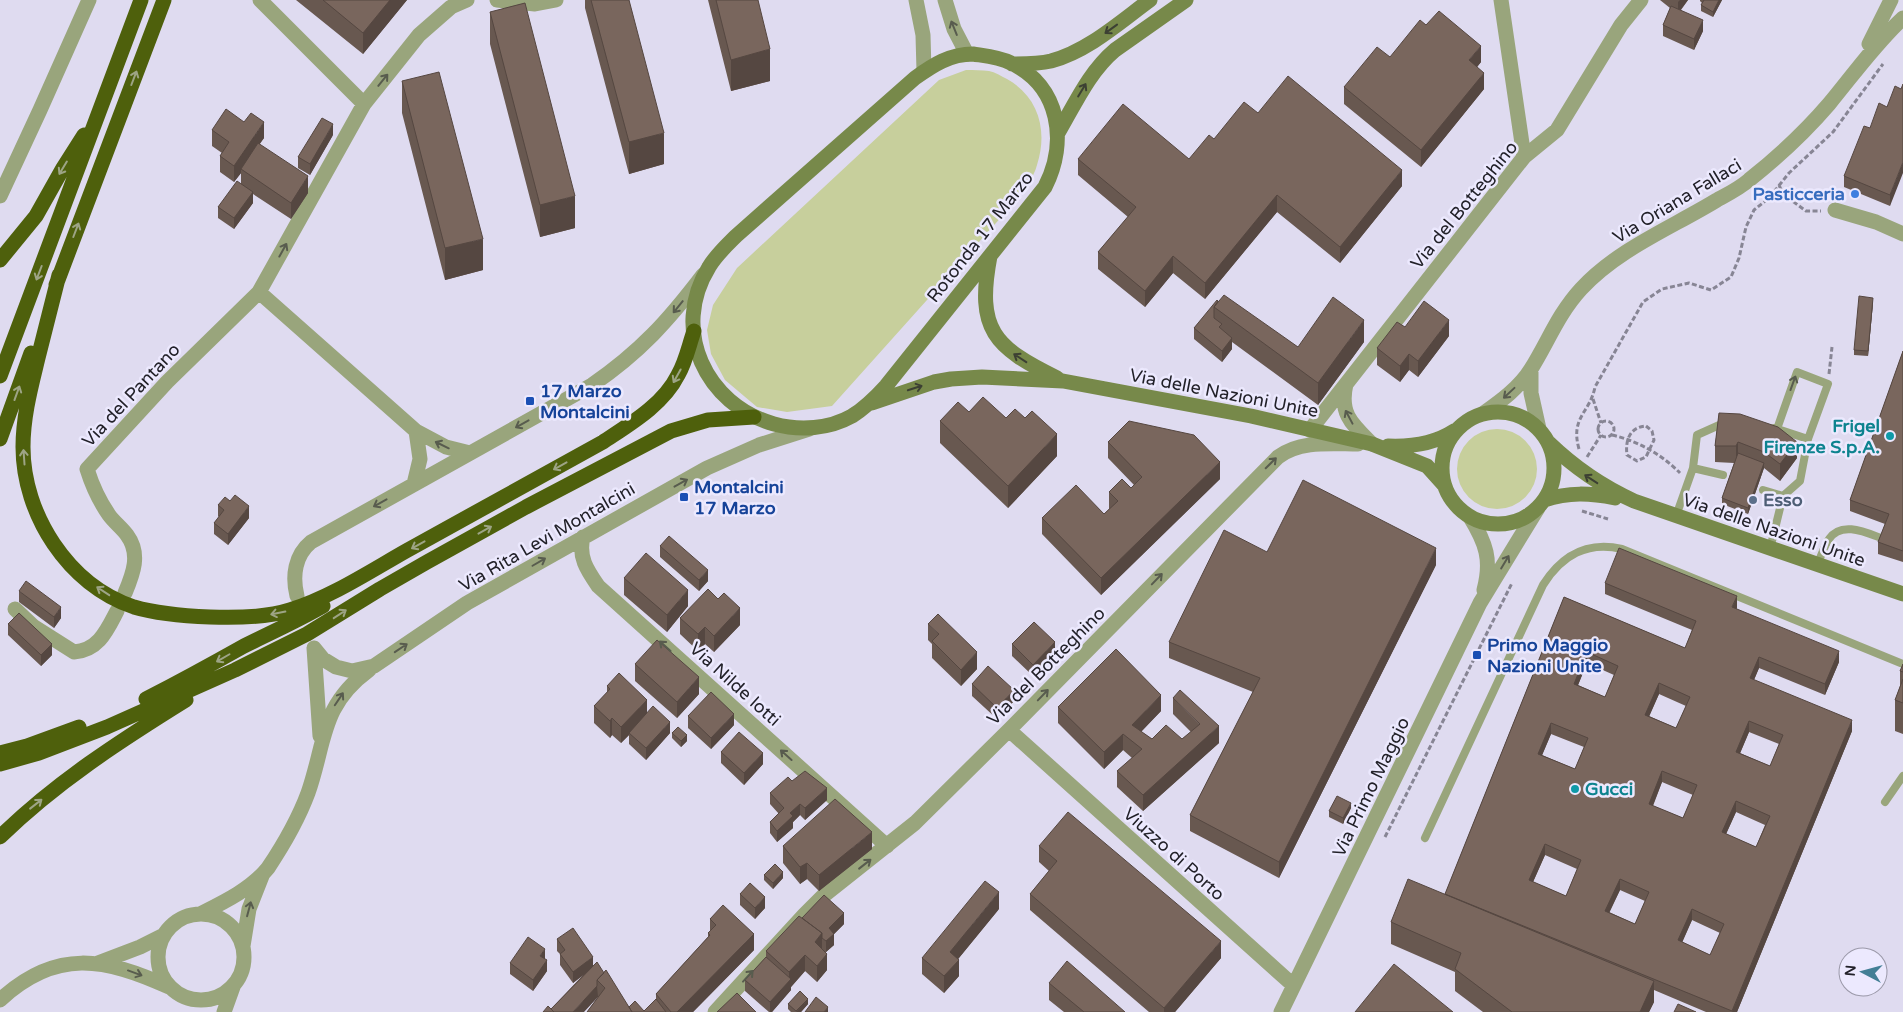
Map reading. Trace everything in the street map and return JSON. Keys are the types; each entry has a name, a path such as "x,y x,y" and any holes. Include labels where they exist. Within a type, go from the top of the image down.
{"highway":[{"path":"0,376 140,0"},
{"path":"0,439 59,275 164,0"},
{"path":"0,260 36,216 62,168 99,113"},
{"path":"59,275 27,406 23,447 26,480 36,512 52,540 71,565 92,583 125,603 150,611 204,616 240,617 284,612 303,606 356,581 603,442 658,402 675,381 683,365 694,331"},
{"path":"0,764 39,753 98,730 235,670 306,634 380,589 460,544 630,451 671,431 708,420 754,418"},
{"path":"0,753 27,746 131,706 293,623 322,606 356,581"},
{"path":"0,836 20,817 96,758 235,670"}],"street":[{"path":"0,196 89,0"},
{"path":"260,0 364,104"},
{"name":"Via del Pantano","path":"125,593 136,563 135,552 126,534 109,514 90,480 87,469 167,382 259,292 364,104 419,35 451,6 467,0"},
{"path":"497,0 535,4 556,0"},
{"path":"916,0 922,30 924,71"},
{"path":"945,0 952,23 967,54"},
{"path":"1012,64 1041,63 1064,56 1104,34 1150,0"},
{"path":"1058,133 1094,71 1106,58 1186,0"},
{"path":"1501,0 1524,157"},
{"name":"Via del Botteghino","path":"1310,430 1524,157 1557,130 1621,25 1641,0"},
{"name":"Via Oriana Fallaci","path":"1854,72 1891,0"},
{"name":"Via Oriana Fallaci","path":"1484,413 1515,388 1531,369 1561,315 1581,289 1615,260 1639,244 1748,182 1795,140 1828,106 1886,34 1903,18"},
{"name":"Rotonda 17 Marzo","path":"967,54 988,56 1012,64 1034,80 1048,98 1056,119 1058,133 1055,166 1045,187 894,377 868,404 847,418 809,429 783,426 754,418 730,402 708,376 699,355 694,331 696,301 708,268 716,256 736,236 924,71 945,59 967,54"},
{"path":"1835,210 1876,222 1903,234"},
{"name":"Via delle Nazioni Unite","path":"991,255 987,273 986,300 988,316 993,331 1006,348 1017,357 1063,380"},
{"path":"297,596 294,572 300,556 307,545 586,389 621,364 652,338 708,268"},
{"path":"259,292 416,431 446,447 470,453"},
{"name":"Via Oriana Fallaci","path":"1531,369 1531,393 1539,429"},
{"name":"Via delle Nazioni Unite","path":"868,404 934,382 982,377 1063,380 1251,416 1374,444 1415,446 1446,436 1456,430"},
{"path":"1346,383 1343,405 1347,414 1352,424 1374,444"},
{"path":"1501,412 1518,415 1539,429 1549,443 1554,462 1554,472 1549,492 1541,504 1522,520 1502,525 1489,524 1470,517 1456,506 1444,486 1442,460 1447,444 1456,430 1469,419 1484,413 1501,412"},
{"name":"Via Rita Levi Montalcini","path":"320,743 314,648 323,659 336,668 352,671 374,666 468,603 723,460 759,445 809,429"},
{"path":"414,484 420,456 416,431"},
{"name":"Via delle Nazioni Unite","path":"1549,443 1582,472 1607,489 1634,501 1903,594"},
{"name":"Via del Botteghino","path":"715,1012 823,896 915,823 1278,457 1288,450 1303,446 1374,444"},
{"name":"Via delle Nazioni Unite","path":"1374,444 1426,466 1444,486"},
{"name":"Via delle Nazioni Unite","path":"1541,504 1570,494 1587,493 1634,501"},
{"name":"Via Primo Maggio","path":"1293,985 1480,604 1541,504"},
{"name":"Via Primo Maggio","path":"1470,517 1483,541 1488,561 1487,580 1480,604"},
{"name":"Via Nilde Iotti","path":"583,537 580,546 583,561 598,586 887,846"},
{"path":"15,609 32,626 74,652 86,650 97,643 117,611"},
{"path":"224,1012 233,987 243,968 243,946 249,909 263,874 280,850 298,817 315,772 320,743 334,706 351,684 374,666"},
{"name":"Viuzzo di Porto","path":"1009,730 1293,985"},
{"path":"0,1000 17,984 41,971 62,966 98,963 140,947 164,935 180,920 200,914 238,893 263,874"},
{"path":"200,914 214,916 227,923 237,933 243,946"},
{"path":"164,935 160,945 158,963 162,976 190,1012"},
{"path":"98,963 126,970 198,1001 209,1000 224,994 233,987"},
{"path":"1281,1012 1293,985"}],"lane":[{"path":"1770,549 1784,496 1800,481 1808,439 1828,384 1797,372 1776,429"},
{"path":"1676,516 1693,468 1697,435 1730,420 1739,422"},
{"path":"1767,427 1808,439"},
{"path":"1693,468 1723,475"},
{"path":"1763,490 1784,496"},
{"path":"1817,565 1829,538 1839,531 1854,528 1881,538"},
{"path":"1425,838 1543,585 1556,567 1566,558 1577,552 1602,546 1622,548 1903,664"},
{"path":"1885,802 1903,776"}],"path":[{"path":"1591,463 1586,460 1579,448 1576,434 1578,422 1593,398 1595,387 1643,302 1662,289 1689,283 1711,290 1731,277 1739,258 1746,227 1754,210 1770,198 1789,173 1833,132 1884,63"},
{"path":"1779,185 1783,194 1806,211 1835,210"},
{"path":"1828,384 1832,347"},
{"path":"1593,398 1601,423 1598,429 1601,436"},
{"path":"1601,423 1609,422 1613,425 1612,435"},
{"path":"1646,426 1652,430 1654,440 1646,457 1637,461 1627,455 1626,445 1629,439 1631,432 1637,427 1646,426"},
{"path":"1601,436 1612,435 1629,439 1667,460 1688,480"},
{"path":"1586,460 1601,436"},
{"path":"1576,509 1608,519"},
{"path":"1382,844 1516,576"}],"green space":[{"path":"966,70 989,71 1000,75 1018,86 1033,105 1041,128 1041,140 1037,165 1030,181 1013,204 832,406 787,412 757,407 725,380 711,354 707,330 713,305 737,268 939,80"},
{"path":"1497,429 1512,432 1525,441 1534,454 1537,469 1534,484 1525,497 1512,506 1497,509 1482,506 1469,497 1460,484 1457,469 1460,454 1469,441 1482,432"}],"building":[{"path":"323,0 390,0 363,33"},
{"path":"591,0 629,0 664,133 629,142"},
{"path":"716,0 758,0 770,49 731,60"},
{"path":"1704,0 1719,0 1713,12 1701,5"},
{"path":"525,3 575,196 540,205 490,12"},
{"path":"1671,6 1703,20 1694,39 1663,25"},
{"path":"1439,11 1481,46 1469,60 1484,73 1421,150 1344,87 1377,47 1390,57 1420,20 1426,25"},
{"path":"439,72 483,239 445,248 402,81"},
{"path":"1288,76 1402,170 1340,247 1277,195 1205,283 1173,256 1145,291 1098,252 1136,207 1078,159 1123,104 1189,159 1209,135 1214,139 1244,102 1258,113"},
{"path":"1903,84 1903,162 1890,195 1844,176 1864,126 1870,128 1879,103 1887,107 1895,86 1901,89"},
{"path":"226,109 244,122 251,113 264,122 234,166 220,156 229,142 212,130"},
{"path":"322,118 333,124 310,164 298,157"},
{"path":"258,143 308,176 291,203 241,169"},
{"path":"237,181 253,192 234,218 218,207"},
{"path":"1224,295 1298,347 1333,297 1364,320 1318,383 1214,307"},
{"path":"1859,296 1873,298 1868,351 1854,350"},
{"path":"1217,300 1214,307 1214,318 1222,324 1219,327 1232,338 1222,351 1194,328"},
{"path":"1424,301 1449,320 1418,361 1409,354 1400,366 1377,348 1397,322 1405,327"},
{"name":"Frigel Firenze S.p.A.","path":"1903,351 1903,551 1878,542 1889,514 1850,500"},
{"path":"983,397 1006,418 1015,409 1025,418 1032,411 1057,434 1008,486 940,421 958,402 969,412"},
{"path":"1719,413 1740,414 1778,427 1797,442 1780,464 1764,452 1738,442 1736,446 1715,446"},
{"path":"1129,421 1194,435 1220,462 1101,578 1042,518 1076,485 1104,514 1118,501 1109,492 1122,479 1131,488 1142,477 1108,442"},
{"path":"1738,453 1764,463 1748,508 1722,498"},
{"path":"1303,480 1436,548 1279,862 1190,815 1260,678 1169,642 1224,530 1267,552"},
{"path":"235,495 249,506 228,534 214,523 224,510 218,505 225,497 230,501"},
{"path":"669,536 708,570 699,580 660,546"},
{"name":"Gucci","path":"1619,548 1737,596 1732,607 1839,651 1825,684 1759,657 1750,678 1852,720 1732,1011 1445,894 1564,597 1685,648 1696,621 1605,583","holes":["1587,652 1618,666 1605,697 1574,684","1659,683 1690,697 1676,728 1645,715","1749,721 1783,735 1770,766 1736,752","1551,723 1588,738 1575,769 1538,754","1662,771 1697,785 1683,818 1649,804","1736,801 1770,816 1756,847 1722,832","1545,844 1581,860 1566,896 1529,880","1620,879 1649,892 1635,924 1605,911","1692,909 1724,924 1710,955 1678,940"]},
{"path":"646,553 688,590 667,615 624,578"},
{"path":"26,581 61,607 54,617 19,591"},
{"path":"708,589 718,599 724,593 740,608 714,636 705,627 698,634 680,618"},
{"path":"19,613 52,644 41,655 8,624"},
{"path":"938,614 977,652 961,670 932,641 939,634 928,624"},
{"path":"1034,622 1055,642 1033,665 1012,644"},
{"path":"657,640 699,677 677,702 635,664"},
{"path":"1116,649 1161,695 1132,725 1152,739 1166,725 1182,739 1200,724 1173,698 1180,690 1219,726 1143,795 1117,771 1142,749 1123,734 1104,752 1058,707"},
{"path":"988,666 1014,690 997,708 972,684"},
{"path":"619,673 647,700 621,727 612,718 610,721 594,706 610,689 607,686"},
{"path":"1903,679 1903,703 1895,700"},
{"path":"711,692 734,714 711,738 688,716"},
{"path":"653,706 670,722 646,748 629,733"},
{"path":"678,727 687,735 681,741 672,733"},
{"path":"739,732 763,753 744,773 721,752"},
{"path":"805,771 827,788 805,808 800,804 790,813 793,816 777,831 770,822 784,808 770,793 788,777 792,781"},
{"path":"1337,796 1351,803 1343,818 1329,811"},
{"path":"835,799 872,832 819,875 807,863 800,867 783,846"},
{"path":"1068,812 1221,941 1164,1008 1030,894 1057,861 1039,846"},
{"path":"775,864 783,872 773,883 764,875"},
{"path":"1408,879 1654,981 1640,1012 1512,1012 1455,969 1461,953 1391,922"},
{"path":"985,881 999,892 950,952 959,960 944,976 922,958"},
{"path":"750,883 765,897 755,908 740,894"},
{"path":"824,895 844,913 829,928 834,934 826,941 822,938 822,933 802,918"},
{"path":"723,905 754,934 677,1012 671,1012 656,994 710,935 708,933 716,925 710,919"},
{"path":"799,916 822,933 815,942 827,954 817,966 805,955 789,972 766,951"},
{"path":"573,928 593,957 573,972 560,954 565,950 557,939"},
{"path":"528,937 545,949 540,956 547,960 533,980 510,963"},
{"path":"766,957 791,979 770,1002 745,980"},
{"path":"1067,961 1125,1012 1084,1012 1049,983"},
{"path":"597,962 604,973 597,980 597,986 573,1012 554,1012 551,1009"},
{"path":"1394,964 1453,1012 1355,1012"},
{"path":"606,970 632,1012 587,1012 605,988 597,980"},
{"path":"800,991 808,999 796,1011 788,1004"},
{"path":"737,993 756,1012 717,1012"},
{"path":"816,997 828,1007 824,1012 805,1012"},
{"path":"656,999 666,1012 632,1012 629,1007 635,1001 644,1011"},
{"path":"1678,1004 1696,1012 1674,1012"},
{"path":"548,1006 554,1012 543,1012"}],"place":[{"name":"Pasticceria","path":"1855,194"},
{"name":"17 Marzo Montalcini","path":"530,401"},
{"name":"Frigel Firenze S.p.A.","path":"1890,436"},
{"name":"Montalcini 17 Marzo","path":"684,497"},
{"name":"Esso","path":"1753,500"},
{"name":"Primo Maggio Nazioni Unite","path":"1477,655"},
{"name":"Gucci","path":"1575,789"}]}
